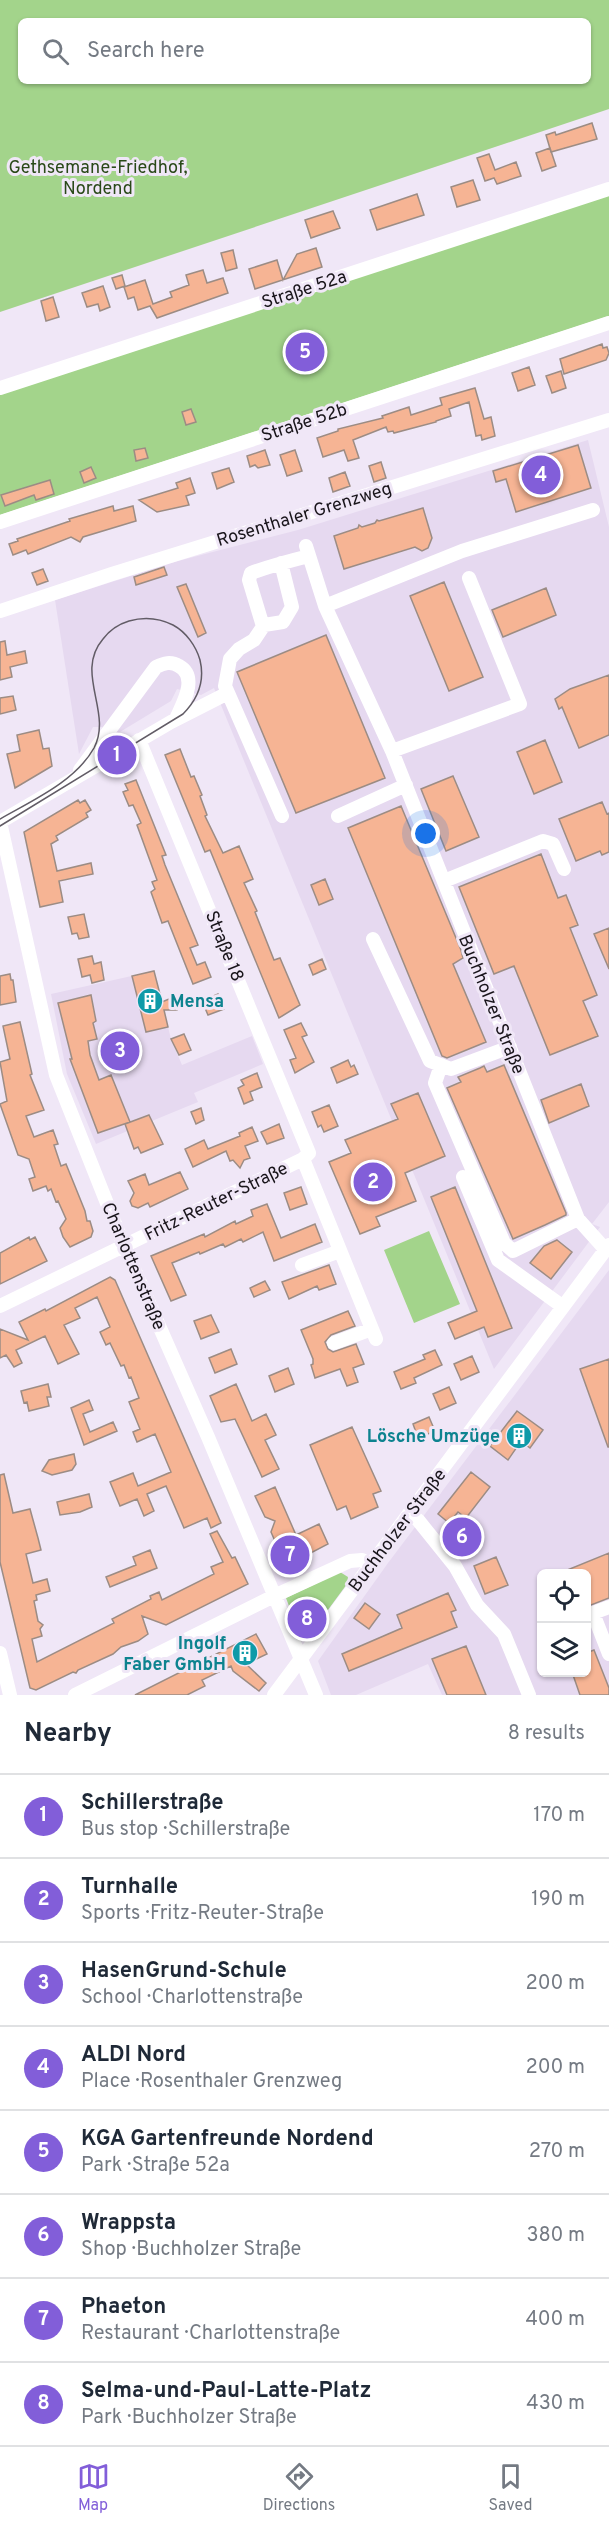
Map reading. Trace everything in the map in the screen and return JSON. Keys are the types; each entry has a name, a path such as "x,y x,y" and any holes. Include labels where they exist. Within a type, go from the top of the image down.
{"street":[{"name":"Straße 52a","path":"0,388 609,189"},
{"name":"Straße 52b","path":"0,522 609,323"},
{"name":"Rosenthaler Grenzweg","path":"0,611 130,568 609,420"},
{"path":"325,606 462,551 593,510"},
{"name":"Buchholzer Straße","path":"274,1695 607,1247 578,1219 392,751 325,606 307,551 281,563"},
{"path":"264,625 249,580 251,573 281,563 292,607 283,622 264,625 254,640 239,649 230,659 225,686 282,816"},
{"path":"392,751 520,704 469,578"},
{"path":"75,777 156,668 163,664 179,665 183,668 188,680 187,691 176,719"},
{"path":"0,822 176,719 228,693"},
{"name":"Straße 18","path":"139,740 306,1156"},
{"path":"338,816 406,785"},
{"name":"Charlottenstraße","path":"0,822 56,1075 124,1246 276,1595 316,1695"},
{"path":"444,881 543,841 553,844 564,869"},
{"path":"373,939 429,1061 451,1069 510,1047"},
{"path":"441,1065 435,1083 504,1243 513,1251 578,1219"},
{"name":"Fritz-Reuter-Straße","path":"0,1306 306,1156 340,1251 374,1334 334,1343"},
{"path":"463,1177 498,1260 562,1306"},
{"path":"302,1265 340,1251"},
{"path":"409,1514 418,1520 455,1566 477,1605 504,1634 529,1695"},
{"path":"75,1695 276,1595 350,1561 362,1560 370,1565"},
{"path":"609,1607 592,1613 609,1654"},
{"path":"0,1653 10,1695"}],"shaded area":[{"path":"588,440 609,527 609,1202 592,1224 600,1227 494,1369 214,688 201,695 177,689 171,701 115,735 102,727 93,727 79,754 55,600 178,561 298,530"},
{"path":"154,971 171,1039 182,1065 252,1036 263,1064 194,1093 198,1102 96,1144 67,1074 51,994"},
{"path":"609,1270 609,1695 442,1695 428,1664 356,1695 331,1695 318,1661 388,1563"}],"green space":[{"name":"Gethsemane-Friedhof, Nordend","path":"0,0 609,0 609,109 0,312"},
{"path":"609,189 609,316 0,515 0,388"},
{"path":"429,1231 460,1304 414,1323 384,1250"},
{"path":"340,1572 348,1577 347,1584 308,1637 301,1638 286,1598"}],"building":[{"path":"592,123 597,139 551,152 546,135 555,132 556,135"},
{"path":"550,148 556,166 542,171 536,153"},
{"path":"489,154 495,170 516,162 521,176 497,184 494,178 485,181 477,158"},
{"path":"473,180 480,200 457,207 451,187"},
{"path":"417,194 424,215 377,230 370,210"},
{"path":"333,211 340,228 311,238 305,220"},
{"path":"316,248 322,267 283,280 297,254"},
{"path":"233,250 237,268 226,271 221,253"},
{"path":"277,260 283,280 255,289 249,269"},
{"path":"203,270 207,283 223,278 228,293 157,318 150,306 138,310 134,297 128,299 124,287 145,280 153,304 172,297 170,292 189,285 186,275"},
{"path":"122,275 125,286 116,289 112,278"},
{"path":"103,286 110,307 100,311 98,304 87,307 82,293"},
{"path":"53,297 59,317 46,321 41,301"},
{"path":"602,344 603,348 607,347 609,353 606,360 564,374 560,359"},
{"path":"529,367 535,385 518,391 512,373"},
{"path":"561,371 566,388 552,393 546,376"},
{"path":"475,388 484,419 491,417 495,436 482,440 481,435 476,436 469,402 449,409 451,416 436,422 394,433 393,431 388,432 386,427 353,440 359,458 348,461 344,450 323,457 317,438 338,431 338,429 383,418 382,416 409,407 411,415 442,405 440,398"},
{"path":"191,409 196,422 186,425 182,412"},
{"path":"578,445 591,488 516,512 506,479 496,482 493,471"},
{"path":"145,448 148,458 136,461 134,450"},
{"path":"265,450 270,465 250,467 247,456"},
{"path":"295,450 302,471 287,476 280,455"},
{"path":"381,462 386,478 374,482 369,466"},
{"path":"91,467 96,478 84,483 80,472"},
{"path":"229,468 234,482 217,489 212,473"},
{"path":"345,472 350,486 333,492 329,478"},
{"path":"190,478 195,493 186,496 189,505 157,512 139,500 178,488 176,483"},
{"path":"50,480 54,494 36,500 34,495 5,506 1,495"},
{"path":"113,506 114,511 133,506 136,521 83,537 80,542 71,537 28,554 26,550 13,555 9,544 18,541 17,539 70,521 69,519"},
{"path":"423,508 432,538 428,548 422,551 415,547 344,569 334,536 358,528 359,525 362,527 375,523 377,520"},
{"path":"164,567 167,575 136,585 134,577"},
{"path":"43,569 48,581 37,585 32,573"},
{"path":"444,582 483,677 449,691 410,596"},
{"path":"186,584 206,633 198,637 177,587"},
{"path":"546,588 556,615 503,637 492,610"},
{"path":"326,635 385,778 296,813 237,672"},
{"path":"5,641 7,655 25,651 27,663 10,667 12,677 0,680 0,642"},
{"path":"609,675 609,735 579,748 562,707 559,709 555,699 570,689"},
{"path":"13,696 16,710 0,714 0,698"},
{"path":"39,730 43,749 49,748 52,766 15,788 7,754 20,751 17,735"},
{"path":"545,740 562,782 534,794 517,752"},
{"path":"180,749 191,777 194,776 202,795 200,796 207,815 205,816 223,853 239,846 253,879 244,883 257,911 255,912 274,960 280,958 300,1005 279,1018 210,850 205,852 165,755"},
{"path":"453,776 479,837 446,851 421,789"},
{"path":"136,780 166,855 162,856 165,865 198,945 190,948 197,965 205,962 211,977 193,984 168,921 162,923 151,892 155,889 152,882 157,880 137,825 141,823 133,805 129,806 123,792 128,790 125,784"},
{"path":"78,800 80,803 85,800 91,810 86,813 88,817 56,836 58,840 51,844 57,871 91,863 93,874 59,881 63,902 40,907 24,832"},
{"path":"602,802 607,814 609,813 609,852 602,855 600,851 576,861 559,819"},
{"path":"401,806 461,950 463,958 453,964 486,1042 447,1058 442,1056 348,828"},
{"path":"541,854 558,898 566,895 578,925 570,928 597,995 583,1001 598,1036 550,1055 514,966 494,974 459,887"},
{"path":"325,879 333,899 319,905 311,885"},
{"path":"84,914 89,937 79,939 77,933 72,934 68,917"},
{"path":"609,928 609,969 594,934"},
{"path":"92,956 94,964 101,962 104,980 92,983 90,975 82,977 78,959"},
{"path":"322,959 326,969 313,975 309,965"},
{"name":"Mensa","path":"154,971 162,1002 176,996 177,1010 164,1010 168,1027 146,1032 132,976"},
{"path":"10,974 16,1002 0,1005 0,976"},
{"path":"218,994 224,1009 208,1015 202,1001"},
{"path":"91,995 96,1021 93,1023 97,1039 88,1041 90,1055 99,1080 111,1075 130,1122 98,1133 70,1059 72,1059 58,1003"},
{"path":"20,1022 32,1074 30,1075 44,1110 26,1116 34,1137 53,1130 58,1144 54,1145 61,1166 66,1164 87,1221 90,1221 93,1231 91,1237 70,1247 60,1228 66,1219 58,1201 56,1202 51,1189 48,1191 46,1186 33,1191 29,1179 35,1177 29,1159 18,1155 0,1104 7,1101 0,1062 10,1059 3,1026"},
{"path":"301,1023 307,1035 302,1037 314,1062 295,1073 290,1060 296,1058 284,1030"},
{"path":"184,1034 191,1050 179,1055 171,1039"},
{"path":"348,1060 351,1067 354,1065 358,1074 337,1083 331,1068"},
{"path":"504,1065 566,1213 513,1239 447,1088 461,1082 458,1077 484,1066 487,1072"},
{"path":"257,1073 262,1087 250,1092 253,1100 244,1104 238,1088 244,1085 241,1080"},
{"path":"581,1084 589,1106 549,1123 541,1100"},
{"path":"418,1093 445,1156 405,1173 416,1201 376,1217 380,1226 360,1234 329,1162 351,1153 345,1140 398,1119 391,1104"},
{"path":"329,1105 338,1126 324,1132 321,1125 318,1127 312,1112"},
{"path":"201,1108 204,1120 196,1124 191,1112"},
{"path":"149,1115 163,1144 141,1153 138,1147 134,1149 125,1124"},
{"path":"279,1124 284,1138 267,1144 261,1132"},
{"path":"252,1127 258,1141 245,1146 250,1158 244,1160 240,1168 233,1160 230,1161 226,1151 193,1167 185,1149 204,1140 208,1149 240,1136 239,1133"},
{"path":"180,1172 188,1189 150,1207 148,1203 138,1208 132,1206 130,1201 134,1193 128,1181 145,1174 149,1185"},
{"path":"301,1187 307,1204 290,1210 284,1193"},
{"path":"455,1187 512,1328 488,1337 484,1327 455,1339 448,1323 477,1311 431,1197"},
{"path":"267,1204 281,1238 315,1224 322,1242 274,1261 263,1232 243,1242 241,1239 225,1247 223,1244 200,1254 199,1252 172,1263 186,1295 171,1301 151,1256 204,1234 205,1237 235,1221 236,1224 253,1216 251,1210"},
{"path":"29,1237 30,1240 35,1237 47,1261 0,1284 0,1253"},
{"path":"557,1240 572,1252 551,1279 530,1263 544,1246"},
{"path":"329,1265 336,1284 319,1290 317,1286 289,1299 282,1282"},
{"path":"110,1277 115,1280 221,1523 211,1528 207,1518 184,1528 166,1486 147,1494 154,1511 144,1516 137,1499 120,1506 110,1482 133,1473 138,1486 171,1472 155,1434 137,1442 133,1432 140,1429 129,1402 139,1398 124,1365 121,1366 110,1343 106,1345 100,1332 110,1327 97,1297 75,1308 80,1318 64,1325 79,1354 58,1364 45,1336 16,1350 22,1363 14,1367 6,1355 0,1358 0,1329 28,1340 19,1322 45,1309 46,1311"},
{"path":"265,1281 270,1290 254,1297 250,1288"},
{"path":"348,1311 355,1326 331,1335 325,1342 328,1349 333,1352 356,1344 364,1364 353,1368 358,1382 347,1386 340,1369 315,1378 311,1365 313,1359 301,1330"},
{"path":"211,1315 219,1332 201,1339 194,1321"},
{"path":"231,1349 237,1364 215,1373 209,1358"},
{"path":"435,1350 442,1365 414,1378 416,1383 401,1389 394,1372 425,1359 423,1355"},
{"path":"472,1356 479,1372 461,1380 454,1364"},
{"path":"609,1359 609,1447 608,1447 580,1369"},
{"path":"288,1368 294,1384 275,1392 269,1376"},
{"path":"48,1384 51,1397 47,1397 49,1406 29,1411 21,1391"},
{"path":"236,1384 252,1421 266,1414 276,1435 265,1440 279,1469 262,1477 235,1419 221,1422 210,1396"},
{"path":"449,1387 456,1403 440,1410 433,1394"},
{"path":"89,1400 93,1410 83,1414 90,1432 113,1422 117,1431 84,1445 71,1408"},
{"name":"Lösche Umzüge","path":"517,1411 543,1430 530,1448 521,1441 508,1460 490,1446"},
{"path":"429,1417 435,1431 418,1438 413,1424"},
{"path":"352,1427 381,1491 373,1494 378,1507 351,1519 346,1506 337,1510 310,1445"},
{"path":"74,1454 76,1464 72,1470 52,1475 42,1471 49,1460"},
{"path":"471,1472 490,1487 466,1518 458,1512 449,1523 438,1514"},
{"path":"4,1474 13,1513 30,1509 38,1538 41,1550 26,1554 33,1583 47,1579 50,1591 36,1595 37,1600 34,1601 38,1621 43,1625 40,1629 42,1636 32,1639 37,1662 114,1623 112,1619 151,1599 150,1596 159,1592 162,1600 214,1574 211,1567 223,1562 210,1534 217,1531 232,1558 235,1557 248,1584 166,1625 142,1616 148,1634 138,1641 121,1647 113,1654 76,1673 73,1672 36,1690 30,1688 0,1562 0,1475"},
{"path":"275,1487 296,1535 319,1524 328,1544 286,1566 271,1532 275,1521 265,1517 255,1496"},
{"path":"89,1494 92,1507 80,1512 60,1515 57,1502"},
{"path":"150,1550 157,1568 110,1587 106,1577 136,1565 133,1557"},
{"path":"609,1553 609,1598 591,1605 591,1569 570,1569"},
{"path":"496,1557 508,1585 485,1594 474,1566"},
{"path":"448,1593 456,1610 451,1612 457,1627 349,1671 342,1654 402,1628 397,1615"},
{"path":"365,1603 380,1614 369,1629 354,1618"},
{"path":"256,1634 267,1654 246,1664 266,1683 259,1691 233,1671 231,1666 202,1680 205,1686 187,1695 135,1695"},
{"path":"466,1646 486,1695 447,1695 432,1659"},
{"path":"594,1650 609,1688 609,1695 580,1695 574,1677 591,1677 591,1651"}],"tram line":[{"path":"0,819 64,781 76,771 94,748 99,734 99,721 92,665 95,652 108,633 125,622 145,619 168,623 186,635 198,655 202,675 196,696 183,714 0,826"}],"place":[{"name":"KGA Gartenfreunde Nordend","path":"305,352"},
{"name":"ALDI Nord","path":"541,475"},
{"name":"Schillerstraße","path":"117,755"},
{"name":"Mensa","path":"150,1001"},
{"name":"HasenGrund-Schule","path":"120,1051"},
{"name":"Turnhalle","path":"373,1182"},
{"name":"Lösche Umzüge","path":"519,1436"},
{"name":"Wrappsta","path":"462,1537"},
{"name":"Phaeton","path":"290,1555"},
{"name":"Selma-und-Paul-Latte-Platz","path":"307,1619"},
{"name":"Ingolf Faber GmbH","path":"245,1653"}]}
